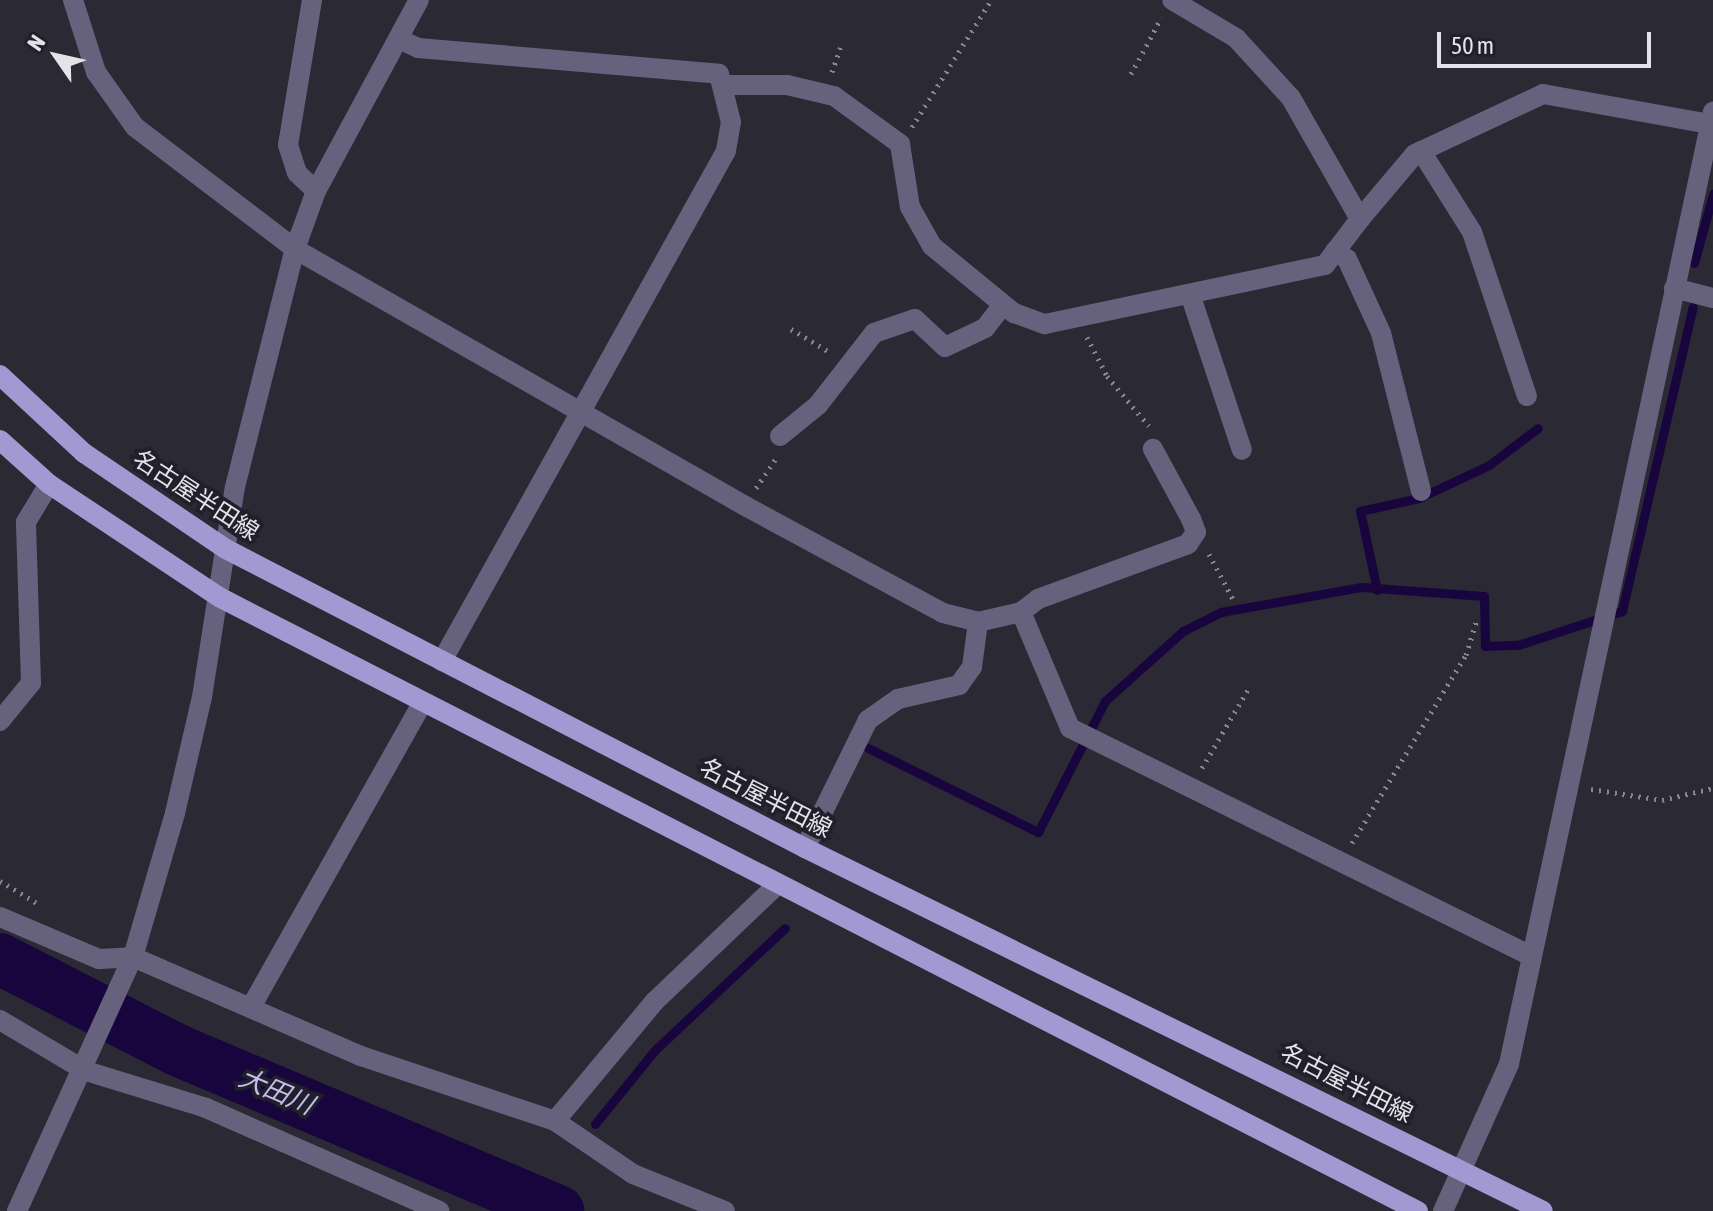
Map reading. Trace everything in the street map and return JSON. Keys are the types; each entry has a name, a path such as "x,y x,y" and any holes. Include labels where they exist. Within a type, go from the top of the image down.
{"main road":[{"name":"名古屋半田線","path":"0,375 84,453 226,549 805,848 1543,1211"},
{"path":"0,440 49,484 219,597 421,705 1418,1211"}],"street":[{"path":"73,0 96,72 135,127 295,249 579,413 943,613 978,622 1021,612 1193,537 1191,519 1153,449"},
{"path":"312,0 288,145 297,173 316,191"},
{"path":"17,1211 90,1062 133,957 175,813 219,597 254,397 295,249 316,191 401,40 419,0"},
{"path":"1169,4 1236,38 1277,77 1360,219"},
{"path":"401,40 418,48 719,74 726,85 726,151 442,661"},
{"path":"726,85 787,85 834,96 900,144 919,229 1003,305 1045,324 1191,297 1325,265 1360,219 1421,151 1543,94 1712,118 1529,955 1509,1064 1443,1211"},
{"path":"1421,151 1472,232 1527,396"},
{"path":"1335,251 1347,259 1381,333 1421,491"},
{"path":"1674,288 1713,298"},
{"path":"1191,297 1242,450"},
{"path":"780,436 818,405 874,333 915,319 945,347 985,328 1003,305"},
{"path":"0,721 31,683 26,522 49,484"},
{"path":"1021,612 1070,728 1193,785 1529,955"},
{"path":"805,848 868,720 898,699 966,679 978,622"},
{"path":"251,1007 421,705"},
{"path":"555,1121 654,1002 777,885"},
{"path":"0,917 62,948 99,959 133,957 361,1056 555,1121 633,1174 725,1211"},
{"path":"0,1020 90,1062 206,1108 439,1211"}],"path":[{"path":"900,144 991,0"},
{"path":"1131,74 1169,4"},
{"path":"1077,318 1107,376 1160,442 1153,449"},
{"path":"791,329 850,364"},
{"path":"747,507 784,444 780,436"},
{"path":"1193,537 1235,603"},
{"path":"1341,861 1466,655 1477,618"},
{"path":"1193,785 1250,686"},
{"path":"1566,786 1662,800 1713,788"}],"waterway":[{"path":"1694,263 1713,194"},
{"path":"868,748 1038,832 1105,701 1183,631 1221,612 1362,587 1484,596 1485,646 1518,645 1622,611 1693,307"},
{"path":"1377,590 1360,511 1419,498 1489,465 1538,428"},
{"path":"595,1124 655,1050 785,928"},
{"name":"大田川","path":"0,959 177,1050 558,1211"}]}
